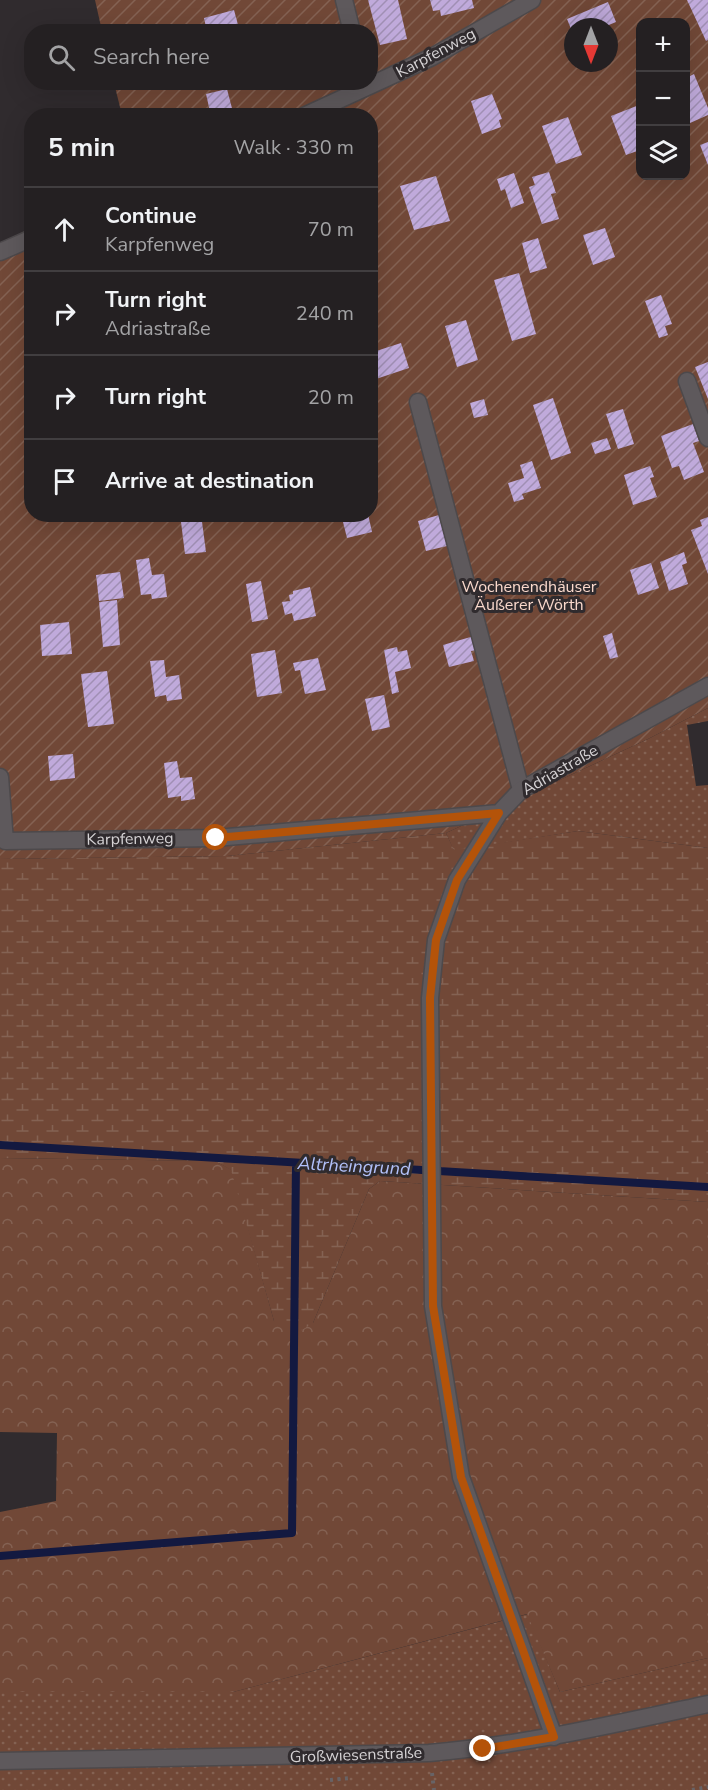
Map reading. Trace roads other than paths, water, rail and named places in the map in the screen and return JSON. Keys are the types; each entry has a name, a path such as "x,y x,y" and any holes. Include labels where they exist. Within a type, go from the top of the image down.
{"street":[{"path":"344,0 350,24"},
{"name":"Karpfenweg","path":"378,80 432,57 532,0"},
{"name":"Karpfenweg","path":"320,108 356,90"},
{"path":"0,252 24,242"},
{"path":"687,381 708,438"},
{"path":"418,402 521,790"},
{"name":"Adriastraße","path":"554,1737 461,1477 433,1306 430,998 436,940 457,880 499,813 521,790 708,686"},
{"name":"Karpfenweg","path":"0,777 5,841 216,838 499,813"},
{"name":"Großwiesenstraße","path":"0,1761 394,1756 483,1749 554,1737 708,1704"}],"waterway":[{"name":"Altrheingrund","path":"0,1145 708,1187"},
{"path":"0,1556 292,1533 296,1163"}],"park label":[{"name":"Wochenendhäuser Äußerer Wörth","path":"529,596"}]}
